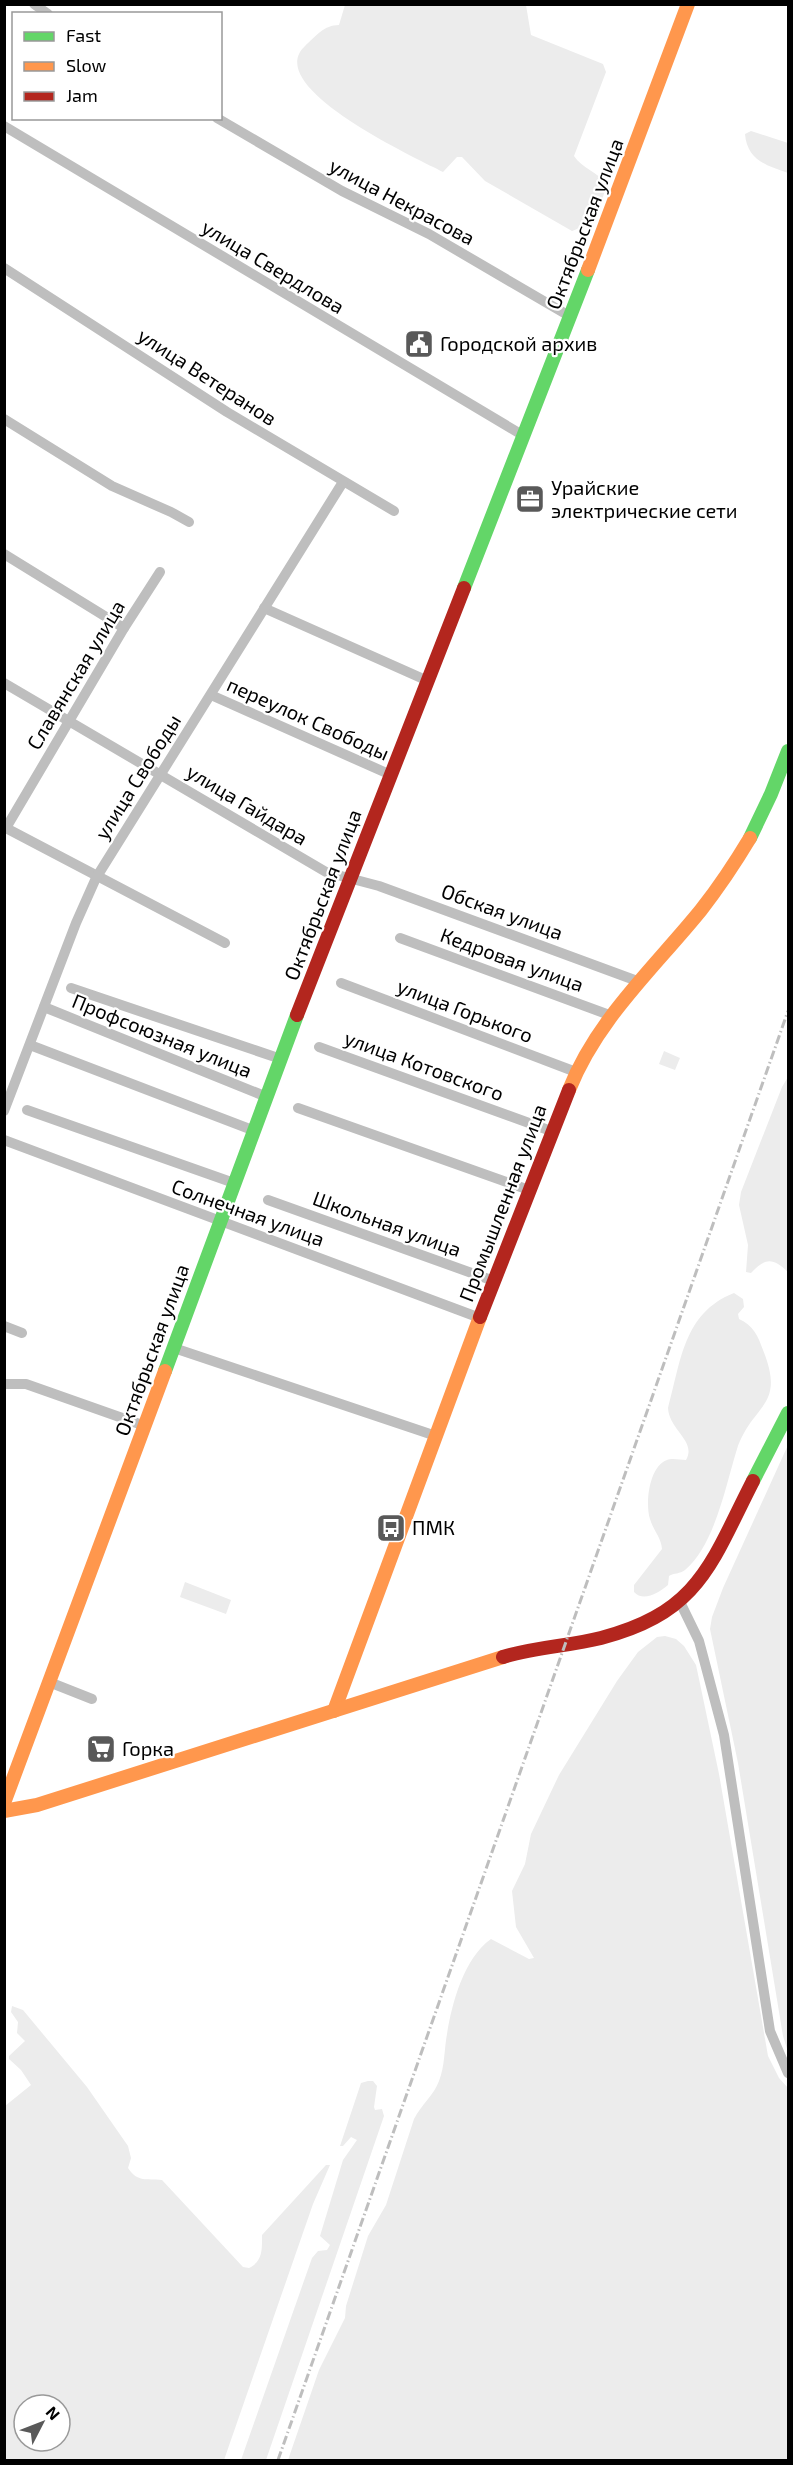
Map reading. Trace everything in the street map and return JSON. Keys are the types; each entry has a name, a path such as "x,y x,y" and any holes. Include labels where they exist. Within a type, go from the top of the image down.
{"street":[{"name":"Октябрьская улица","path":"4,1803 281,1059 571,317 688,4"},
{"name":"улица Некрасова","path":"220,120 342,191 429,234 571,317"},
{"name":"улица Свердлова","path":"4,126 524,436"},
{"name":"улица Ветеранов","path":"4,268 227,412 394,511"},
{"path":"4,419 112,486 189,522"},
{"name":"улица Свободы","path":"4,1111 96,878 342,482"},
{"path":"4,555 124,628"},
{"name":"Славянская улица","path":"5,828 160,572"},
{"path":"264,608 428,681"},
{"name":"улица Гайдара","path":"4,683 310,863 350,880"},
{"name":"переулок Свободы","path":"211,695 391,775"},
{"name":"Промышленная улица","path":"334,1711 494,1281 576,1072 593,1042 612,1016 733,867 764,815 789,752"},
{"path":"5,828 96,878 225,943"},
{"name":"Обская улица","path":"350,880 379,886 640,982"},
{"name":"Кедровая улица","path":"400,938 612,1016"},
{"name":"улица Горького","path":"341,983 576,1072"},
{"path":"71,987 281,1059"},
{"name":"Профсоюзная улица","path":"44,1008 267,1097"},
{"path":"30,1045 255,1131"},
{"name":"улица Котовского","path":"319,1047 551,1131"},
{"path":"298,1108 529,1190"},
{"path":"27,1110 234,1183"},
{"name":"Солнечная улица","path":"4,1140 480,1318"},
{"name":"Школьная улица","path":"268,1200 494,1281"},
{"path":"4,1326 22,1333"},
{"path":"174,1348 436,1436"},
{"path":"4,1384 26,1384 145,1426"},
{"path":"4,1811 37,1805 528,1650 615,1634 655,1619 680,1602 695,1588 713,1562 789,1413"},
{"path":"680,1602 696,1632 714,1689 724,1735 770,2031 789,2073"},
{"path":"49,1682 92,1699"}],"shaded area":[{"path":"345,5 526,5 531,35 603,64 606,72 574,156 607,184 596,213 591,219 572,231 485,181 462,157 457,157 443,172 376,137 322,100 304,81 297,63 305,46 317,35 329,27 339,25"},
{"path":"751,131 788,143 788,173 759,161 754,156 745,134"},
{"path":"664,1051 680,1058 675,1070 659,1064"},
{"path":"788,1077 788,1272 770,1261 761,1264 751,1273 746,1272 748,1245 739,1205 741,1192"},
{"path":"734,1293 743,1299 744,1307 738,1314 739,1319 748,1324 763,1350 771,1383 769,1394 737,1449 712,1530 695,1559 685,1570 669,1576 668,1585 664,1588 651,1595 638,1595 634,1592 634,1585 662,1549 649,1512 648,1495 652,1477 661,1464 669,1459 686,1460 688,1453 688,1447 673,1423 668,1408 681,1357 694,1326 704,1313 717,1302"},
{"path":"788,1445 788,2052 783,2036 738,1763 710,1629 723,1588"},
{"path":"185,1582 231,1600 226,1614 180,1597"},
{"path":"665,1636 676,1639 684,1646 696,1665 719,1774 768,2056 779,2078 788,2088 788,2460 288,2460 319,2370 345,2318 346,2306 368,2236 386,2205 414,2119 439,2081 452,2009 461,1982 473,1958 491,1939 529,1959 534,1958 516,1927 512,1891 525,1864 531,1834 559,1775 617,1681 638,1652 657,1637"},
{"path":"12,2006 23,2010 87,2087 128,2146 131,2158 128,2168 132,2173 143,2179 162,2180 243,2267 249,2268 257,2262 262,2250 262,2235 326,2165 330,2165 313,2204 224,2460 5,2460 5,2106 31,2085 21,2070 9,2059 9,2056 25,2041 17,2033 18,2022 11,2012"},
{"path":"373,2081 377,2086 374,2107 375,2110 382,2109 384,2116 266,2460 241,2460 312,2258 318,2251 327,2250 330,2245 320,2236 343,2160 357,2140 351,2137 343,2146 340,2146 361,2083"}],"railway":[{"path":"278,2460 788,1011"}],"traffic: fast":[{"path":"464,588 588,270"},
{"path":"750,838 788,751"},
{"path":"165,1371 297,1015"},
{"path":"753,1481 788,1413"}],"traffic: slow":[{"path":"588,270 688,4"},
{"path":"569,1090 581,1064 611,1017 701,910 727,875 750,838"},
{"path":"334,1711 480,1317"},
{"path":"4,1803 165,1371"},
{"path":"4,1811 37,1805 503,1657"}],"traffic: jam":[{"path":"297,1015 464,588"},
{"path":"480,1317 569,1090"},
{"path":"503,1657 601,1638 634,1627 661,1614 682,1599 713,1560 753,1481"}],"place":[{"name":"Городской архив","path":"419,344"},
{"name":"Урайские электрические сети","path":"530,499"},
{"name":"ПМК","path":"391,1528"},
{"name":"Горка","path":"101,1749"}]}
